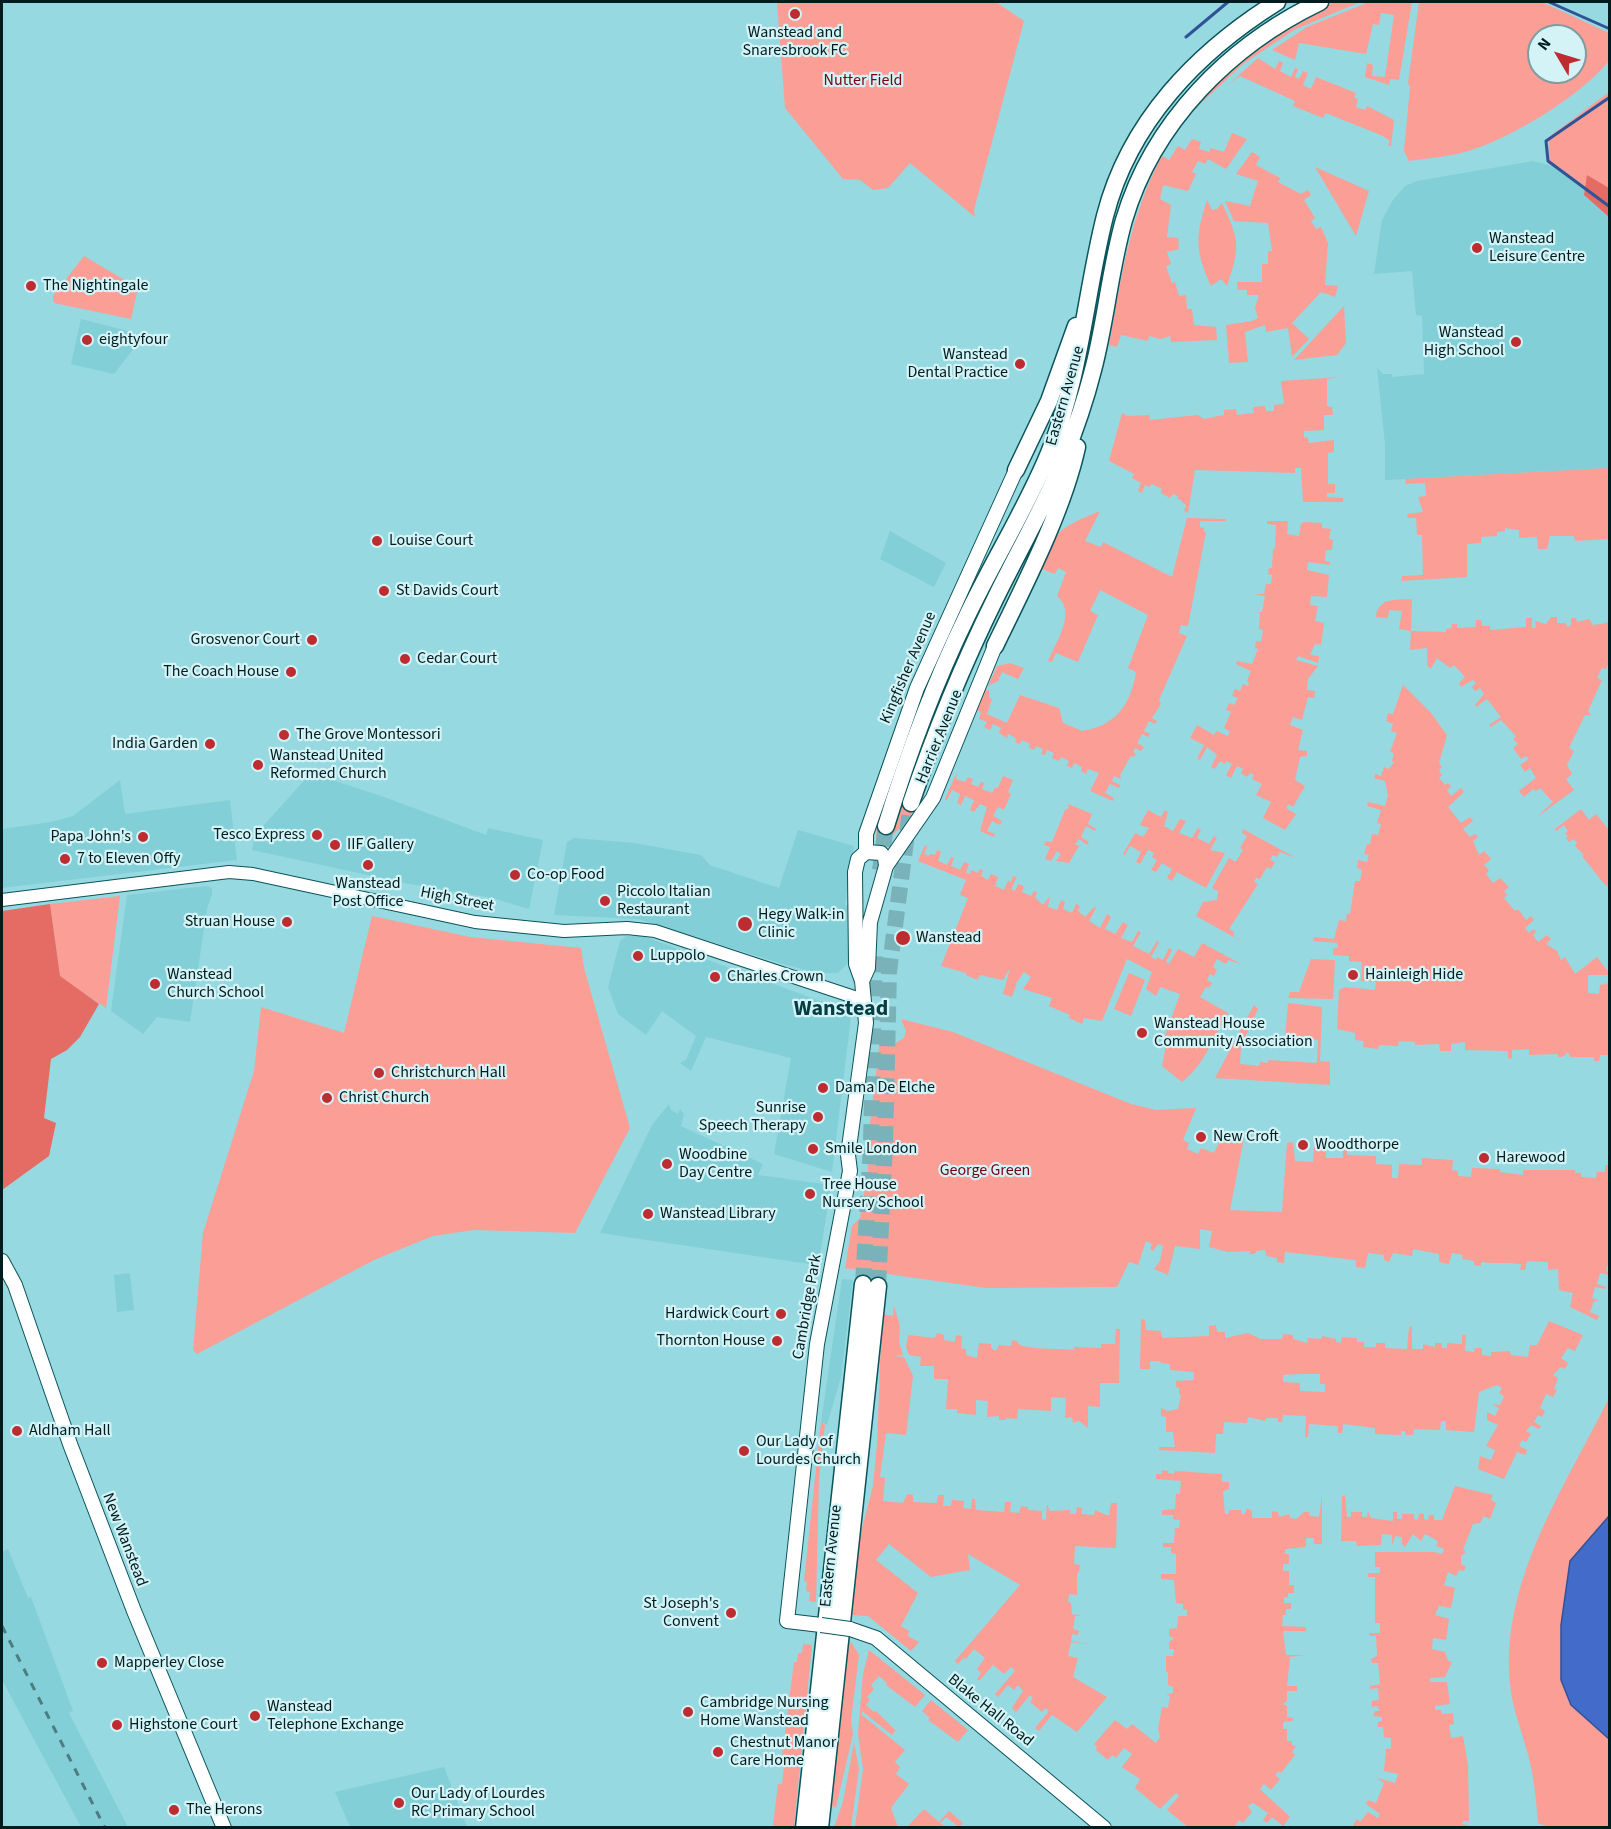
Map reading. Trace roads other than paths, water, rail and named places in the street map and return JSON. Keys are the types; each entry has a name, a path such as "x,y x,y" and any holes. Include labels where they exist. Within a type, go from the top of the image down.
{"highway":[{"name":"Eastern Avenue","path":"886,826 910,749 943,669 967,616 1041,472 1060,425 1080,351 1096,256 1116,182 1142,130 1191,68 1220,41 1277,2"},
{"name":"Eastern Avenue","path":"911,803 932,740 966,661 1062,462 1093,369 1124,221 1142,173 1161,141 1199,91 1236,55 1277,25 1320,2"},
{"path":"1016,470 1062,369 1096,256"},
{"path":"995,646 1072,468 1093,369"},
{"name":"Eastern Avenue","path":"804,1827 871,1285 820,1827"}],"main road":[{"name":"Kingfisher Avenue","path":"862,981 856,964 855,872 858,859 866,852 866,834 917,688 1016,470"},
{"name":"Harrier Avenue","path":"883,859 906,834 933,798 995,646"},
{"path":"862,981 868,968 870,922 883,859 866,852"},
{"path":"856,884 862,890 877,890"},
{"name":"Cambridge Park","path":"787,1622 817,1344 849,1171 848,1155 866,1023 862,981"},
{"name":"New Wanstead","path":"2,1261 15,1285 70,1444 134,1611 224,1827"},
{"name":"Blake Hall Road","path":"787,1622 850,1629 876,1638 1104,1827"}],"street":[{"name":"High Street","path":"2,900 229,872 253,874 475,922 564,931 627,928 655,932 863,1000"}],"water":[{"path":"1609,1516 1609,1739 1571,1705 1561,1680 1561,1625 1570,1561"}],"waterway":[{"path":"1186,37 1228,2"},
{"path":"1549,2 1610,29"},
{"path":"1610,97 1546,141 1548,161 1610,207"}],"tunnel":[{"path":"878,1286 885,1145 889,972 911,803"},
{"path":"880,870 886,826"},
{"path":"863,1284 871,1145 875,949"}],"railway":[{"path":"2,1626 105,1828"}],"place":[{"name":"Wanstead and Snaresbrook FC","path":"795,14"},
{"name":"Wanstead Leisure Centre","path":"1477,248"},
{"name":"The Nightingale","path":"31,286"},
{"name":"eightyfour","path":"87,340"},
{"name":"Wanstead High School","path":"1516,342"},
{"name":"Wanstead Dental Practice","path":"1020,364"},
{"name":"Louise Court","path":"377,541"},
{"name":"St Davids Court","path":"384,591"},
{"name":"Grosvenor Court","path":"312,640"},
{"name":"Cedar Court","path":"405,659"},
{"name":"The Coach House","path":"291,672"},
{"name":"The Grove Montessori","path":"284,735"},
{"name":"India Garden","path":"210,744"},
{"name":"Wanstead United Reformed Church","path":"258,765"},
{"name":"Tesco Express","path":"317,835"},
{"name":"Papa John's","path":"143,837"},
{"name":"IIF Gallery","path":"335,845"},
{"name":"7 to Eleven Offy","path":"65,859"},
{"name":"Wanstead Post Office","path":"368,865"},
{"name":"Co-op Food","path":"515,875"},
{"name":"Piccolo Italian Restaurant","path":"605,901"},
{"name":"Struan House","path":"287,922"},
{"name":"Hegy Walk-in Clinic","path":"745,924"},
{"name":"Wanstead","path":"903,938"},
{"name":"Luppolo","path":"638,956"},
{"name":"Hainleigh Hide","path":"1353,975"},
{"name":"Charles Crown","path":"715,977"},
{"name":"Wanstead Church School","path":"155,984"},
{"name":"Wanstead House Community Association","path":"1142,1033"},
{"name":"Christchurch Hall","path":"379,1073"},
{"name":"Dama De Elche","path":"823,1088"},
{"name":"Christ Church","path":"327,1098"},
{"name":"Sunrise Speech Therapy","path":"818,1117"},
{"name":"New Croft","path":"1201,1137"},
{"name":"Woodthorpe","path":"1303,1145"},
{"name":"Smile London","path":"813,1149"},
{"name":"Harewood","path":"1484,1158"},
{"name":"Woodbine Day Centre","path":"667,1164"},
{"name":"Tree House Nursery School","path":"810,1194"},
{"name":"Wanstead Library","path":"648,1214"},
{"name":"Hardwick Court","path":"781,1314"},
{"name":"Thornton House","path":"777,1341"},
{"name":"Aldham Hall","path":"17,1431"},
{"name":"Our Lady of Lourdes Church","path":"744,1451"},
{"name":"St Joseph's Convent","path":"731,1613"},
{"name":"Mapperley Close","path":"102,1663"},
{"name":"Cambridge Nursing Home Wanstead","path":"688,1712"},
{"name":"Wanstead Telephone Exchange","path":"255,1716"},
{"name":"Highstone Court","path":"117,1725"},
{"name":"Chestnut Manor Care Home","path":"718,1752"},
{"name":"Our Lady of Lourdes RC Primary School","path":"399,1803"},
{"name":"The Herons","path":"174,1810"}],"district":[{"name":"Wanstead","path":"841,1010"}],"park label":[{"name":"Nutter Field","path":"863,81"},
{"name":"George Green","path":"985,1171"}]}
